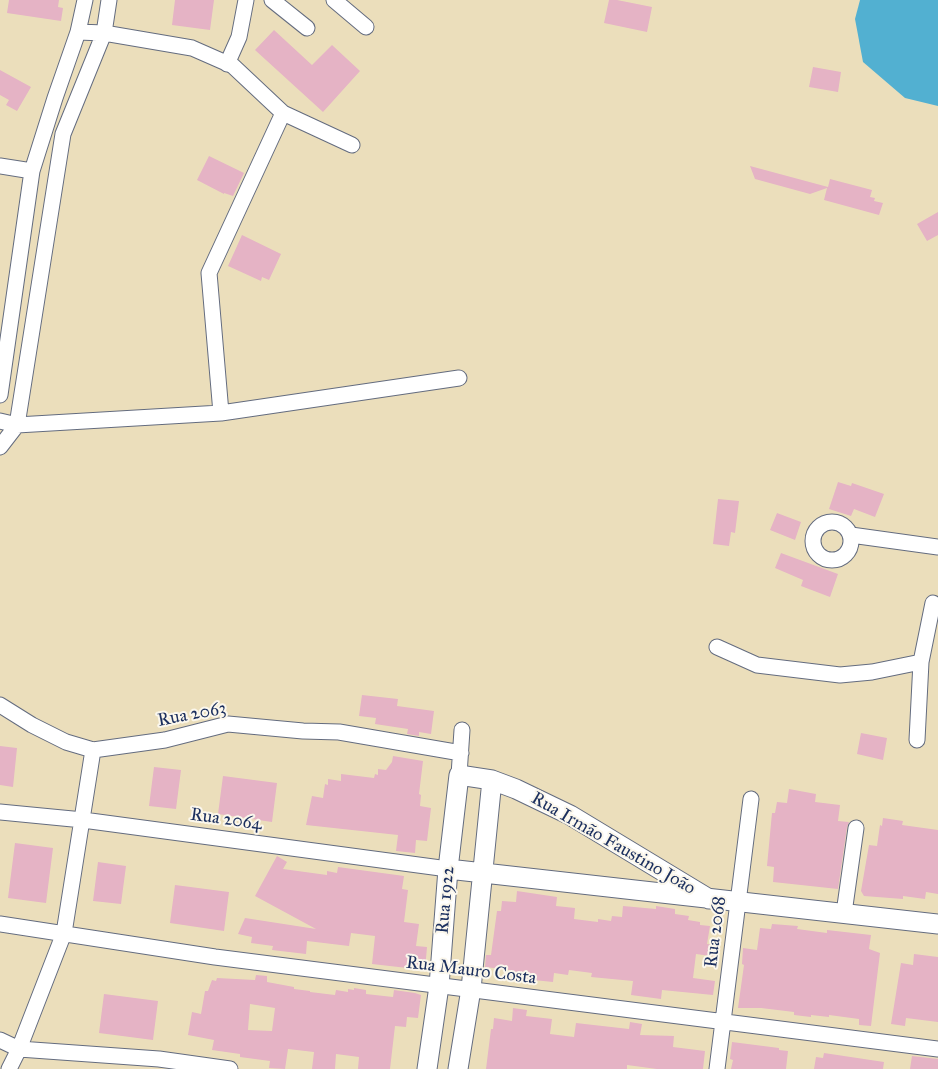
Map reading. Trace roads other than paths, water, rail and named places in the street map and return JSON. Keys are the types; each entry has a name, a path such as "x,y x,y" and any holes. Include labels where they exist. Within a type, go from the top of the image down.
{"street":[{"path":"0,395 32,171 78,32 85,0"},
{"path":"0,447 17,425 63,134 104,34 109,0"},
{"path":"227,64 239,37 246,0"},
{"path":"272,0 307,28"},
{"path":"334,0 366,27"},
{"path":"78,32 104,34 192,48 233,66 283,113 352,145"},
{"path":"221,413 209,273 283,113"},
{"path":"0,166 32,171"},
{"path":"0,421 17,425 221,413 459,378"},
{"path":"851,535 938,547"},
{"path":"918,740 921,662 932,636 933,603"},
{"path":"717,647 757,665 840,675 872,672 921,662"},
{"name":"Rua 2063","path":"0,704 32,725 66,742 93,750 164,740 228,724 303,731 339,732 461,752"},
{"name":"Rua 1922","path":"427,1069 439,986 448,869 460,774 462,730"},
{"path":"10,1069 64,932 93,750"},
{"name":"Rua Irmão Faustino João","path":"460,774 492,780 516,789 570,815 710,899"},
{"name":"Rua 1922","path":"458,1069 471,989 481,873 492,780"},
{"name":"Rua 2068","path":"717,1069 751,799"},
{"name":"Rua 2064","path":"0,812 83,820 448,869"},
{"path":"844,913 856,828"},
{"name":"Rua Irmão Faustino João","path":"448,869 938,924"},
{"name":"Rua Mauro Costa","path":"0,924 64,932 206,955 938,1049"},
{"path":"0,1040 19,1049 159,1059 230,1069"}],"water":[{"path":"860,0 938,0 938,106 905,98 863,62 855,19"}]}
